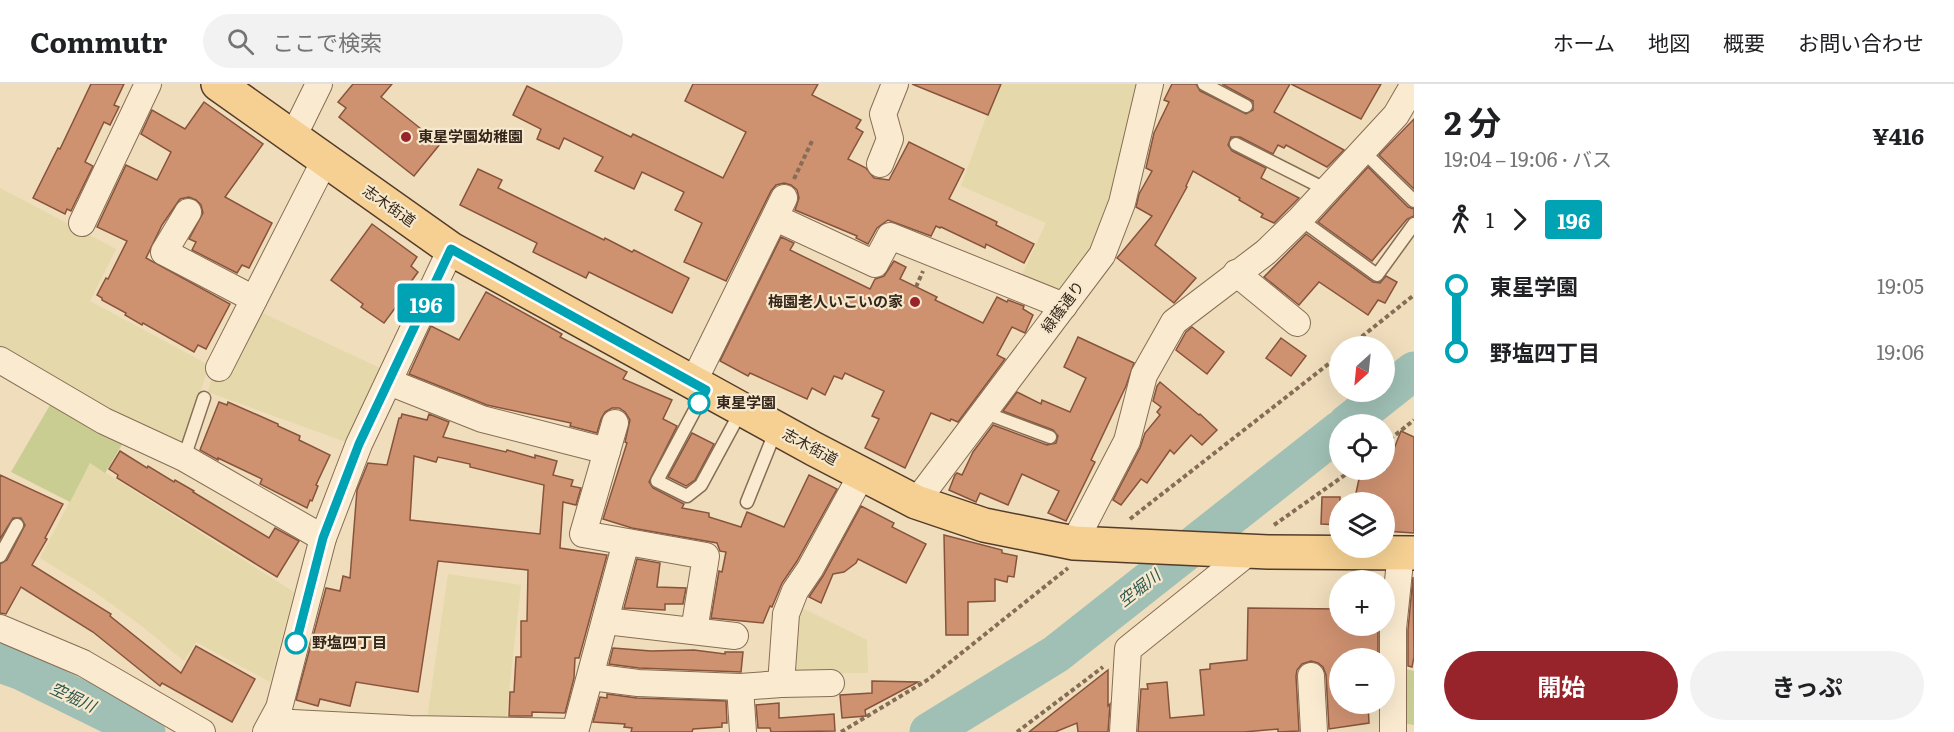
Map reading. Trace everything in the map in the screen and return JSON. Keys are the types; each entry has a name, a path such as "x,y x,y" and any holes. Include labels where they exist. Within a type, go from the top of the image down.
{"main road":[{"name":"志木街道","path":"218,84 451,249 777,429 916,502 984,525 1094,545 1252,544 1411,553"}],"street":[{"path":"82,223 148,84"},
{"path":"293,137 319,84"},
{"path":"880,164 890,139 883,114 896,84"},
{"name":"緑蔭通り","path":"916,502 1102,255 1122,203 1150,84"},
{"path":"1094,545 1127,441 1144,375 1173,322 1266,252 1300,219 1396,115 1413,84"},
{"path":"219,368 325,160"},
{"path":"699,386 780,208 875,264 890,236 1064,306"},
{"path":"188,212 164,252 254,299"},
{"path":"451,249 359,444 323,538 279,708 270,727 575,732 626,542"},
{"path":"1236,273 1297,323"},
{"path":"0,360 104,421 184,458 323,538"},
{"path":"389,382 482,419 608,451"},
{"path":"615,423 583,534 706,556 694,631"},
{"path":"781,684 786,614 795,591 810,569 862,474"},
{"path":"1123,732 1128,649 1252,544"},
{"path":"1393,732 1393,629 1411,553"},
{"path":"606,621 735,636"},
{"path":"0,628 83,663 202,732"},
{"path":"1311,676 1314,732"},
{"path":"591,677 639,683 740,687 831,683"},
{"path":"740,687 742,732"}],"lane":[{"path":"1204,84 1246,106"},
{"path":"1236,144 1328,190"},
{"path":"1363,151 1414,201"},
{"path":"1300,219 1377,275 1414,224"},
{"path":"699,386 657,481 687,496 701,485 741,409"},
{"path":"184,458 204,398"},
{"path":"983,412 1050,437"},
{"path":"747,502 777,429"},
{"path":"0,556 17,525"}],"path":[{"path":"780,208 813,141"},
{"path":"1363,336 1414,295"},
{"path":"841,732 929,679 1094,545 1329,363"},
{"path":"1395,435 1414,420"},
{"path":"1252,544 1338,480"},
{"path":"1017,732 1128,649"}],"shaded area":[{"path":"998,84 1139,84 1112,206 1095,250 1062,292 1019,281 1046,223 961,186"},
{"path":"0,188 116,249 90,301 209,365 183,444 113,412 0,349"},
{"path":"250,307 382,369 346,442 208,392 214,369"},
{"path":"90,463 294,592 270,682 196,642 184,661 95,592 40,558"},
{"path":"448,574 521,585 506,718 427,719"},
{"path":"796,605 867,640 868,673 800,673 790,665"}],"green space":[{"path":"57,393 129,433 105,473 90,463 70,502 11,472"},
{"path":"1395,666 1414,671 1414,725 1393,721"}],"building":[{"path":"91,84 124,84 114,105 119,107 110,125 104,122 85,162 93,166 71,211 67,209 65,214 33,198 58,148 60,149"},
{"path":"353,84 392,84 381,97 440,144 414,176 339,117 346,108 338,102"},
{"path":"693,84 818,84 812,95 861,120 856,128 863,132 848,159 866,168 874,178 889,180 909,142 964,169 949,199 997,222 996,225 1034,244 1024,263 986,244 985,248 941,227 936,226 931,236 888,220 877,228 868,244 856,238 857,236 795,210 799,198 797,190 784,183 776,185 771,191 726,281 684,262 702,223 675,210 684,192 642,172 634,189 595,171 603,157 564,138 559,149 537,139 541,129 513,115 527,86 631,137 633,134 723,178 746,132 685,101"},
{"path":"912,84 1001,84 988,115"},
{"path":"1172,84 1196,84 1200,91 1246,114 1253,110 1253,101 1222,84 1290,84 1274,112 1344,150 1327,167 1286,145 1284,148 1278,145 1273,154 1240,137 1231,137 1228,145 1232,151 1266,168 1261,178 1299,198 1274,223 1261,217 1263,214 1239,200 1240,198 1193,171 1187,187 1155,245 1196,278 1174,303 1117,258 1152,216 1136,207 1139,194 1152,171 1146,168 1154,133 1169,102 1164,100"},
{"path":"1291,84 1381,84 1361,119"},
{"path":"204,102 263,144 225,197 272,223 249,268 242,265 237,273 192,250 196,242 189,239 203,213 201,205 196,200 189,197 180,199 162,225 146,258 230,304 206,349 198,345 194,352 143,323 142,325 97,295 106,278 108,279 127,241 97,227 126,165 157,180 171,152 141,134 152,110 185,129"},
{"path":"1414,119 1414,189 1379,155"},
{"path":"1368,167 1408,207 1414,209 1414,216 1407,219 1372,261 1318,222"},
{"path":"478,169 502,180 498,188 604,240 605,238 632,252 634,250 689,278 672,313 589,272 586,278 533,252 537,243 460,205"},
{"path":"372,224 417,257 411,266 418,272 405,290 407,292 384,323 361,307 363,304 331,280"},
{"path":"1306,234 1373,282 1380,283 1386,276 1397,282 1385,303 1378,300 1368,315 1319,282 1299,305 1264,277"},
{"path":"781,237 794,243 790,250 870,289 875,279 884,276 894,261 906,267 900,279 937,297 935,300 983,323 997,297 1024,306 1023,309 1033,315 1025,333 1012,327 997,355 1005,359 958,422 931,413 905,468 865,448 879,419 872,416 884,391 845,373 842,379 834,376 825,395 812,388 807,399 750,373 748,376 720,361"},
{"path":"486,292 562,334 560,337 627,372 623,379 672,400 663,419 677,426 649,482 653,488 684,504 682,508 709,513 709,517 741,527 747,512 784,527 809,475 837,489 797,561 782,583 763,623 711,618 719,571 722,572 726,552 720,551 717,543 632,528 603,519 627,443 625,442 630,420 625,412 619,408 612,408 605,412 597,433 570,426 571,423 487,405 409,374 431,326 459,340"},
{"path":"1192,327 1224,352 1207,374 1176,350 1186,332"},
{"path":"1078,337 1134,363 1126,386 1091,460 1095,462 1066,521 1048,513 1059,491 1022,474 1008,505 980,493 976,502 949,490 955,475 957,473 962,475 973,452 993,425 1047,445 1056,443 1058,436 1053,430 1003,411 1017,392 1041,404 1042,400 1070,412 1086,378 1064,367"},
{"path":"1281,338 1306,356 1291,376 1266,358"},
{"path":"1160,382 1217,430 1202,445 1191,435 1174,454 1170,450 1147,483 1141,479 1121,505 1113,500 1140,448 1145,433 1160,415 1157,412 1161,407 1153,401"},
{"path":"219,402 227,405 228,402 278,424 300,436 299,440 330,455 316,485 318,486 312,501 310,500 307,508 260,484 262,479 200,450"},
{"path":"402,414 427,420 429,414 449,422 443,437 557,461 553,475 573,480 571,486 581,488 576,505 563,502 560,548 607,555 579,658 575,658 574,678 565,713 532,712 532,716 509,716 510,692 514,692 516,657 521,657 521,621 527,621 528,570 438,561 418,692 356,682 350,706 320,699 318,706 296,700 326,588 340,591 343,576 350,578 357,490 368,463 387,465 399,418","holes":["414,456 436,462 438,457 544,485 540,534 410,520"]},
{"path":"1401,431 1414,437 1414,533 1395,532 1395,492 1356,492 1359,480 1395,480 1395,446"},
{"path":"692,433 714,444 695,480 686,486 668,477"},
{"path":"120,451 147,468 148,466 194,491 269,538 275,528 299,541 277,577 117,478 118,475 109,469"},
{"path":"0,475 63,504 32,565 111,614 110,616 181,673 196,646 255,679 232,722 162,683 160,686 93,632 21,587 6,614 0,613 0,564 7,560 25,525 21,518 13,518 0,539"},
{"path":"1322,497 1329,497 1329,524 1321,524"},
{"path":"861,506 894,523 892,527 926,544 906,583 858,559 844,572 833,574 821,603 809,597"},
{"path":"944,535 1017,556 1014,577 1008,576 1007,582 995,579 995,601 968,602 968,635 946,635"},
{"path":"637,559 660,563 657,587 686,588 683,604 665,604 665,610 624,608"},
{"path":"1413,577 1414,657 1412,667 1408,666 1408,630"},
{"path":"1248,608 1329,609 1329,636 1378,636 1378,648 1329,648 1329,714 1369,714 1369,723 1329,729 1326,675 1323,667 1311,661 1302,664 1297,670 1299,731 1278,732 1278,729 1244,732 1138,732 1141,689 1148,689 1147,684 1167,682 1170,718 1204,715 1200,670 1210,669 1210,664 1247,660"},
{"path":"613,648 651,651 694,650 725,654 725,652 743,652 741,672 639,668 609,664"},
{"path":"1108,670 1108,706 1110,704 1108,732 1078,732 1077,723 1055,732 1029,732"},
{"path":"872,681 918,682 865,710 866,716 842,718 840,695 872,693"},
{"path":"607,694 637,698 726,701 727,723 722,723 722,727 693,729 692,732 631,732 632,728 624,727 625,724 593,722 600,697 607,698"},
{"path":"779,703 779,718 834,714 835,731 771,732 770,728 758,728 756,705"}],"waterway":[{"name":"空堀川","path":"1360,414 1414,371"},
{"name":"空堀川","path":"929,732 1056,654 1329,439"},
{"name":"空堀川","path":"0,663 22,671 146,732"}],"bus line":[{"name":"196","path":"296,643 323,538 359,444 451,249 706,390 699,403"}],"place":[{"name":"東星学園幼稚園","path":"406,137"},
{"name":"梅園老人いこいの家","path":"915,302"},
{"name":"東星学園","path":"699,403"},
{"name":"野塩四丁目","path":"296,643"}]}
